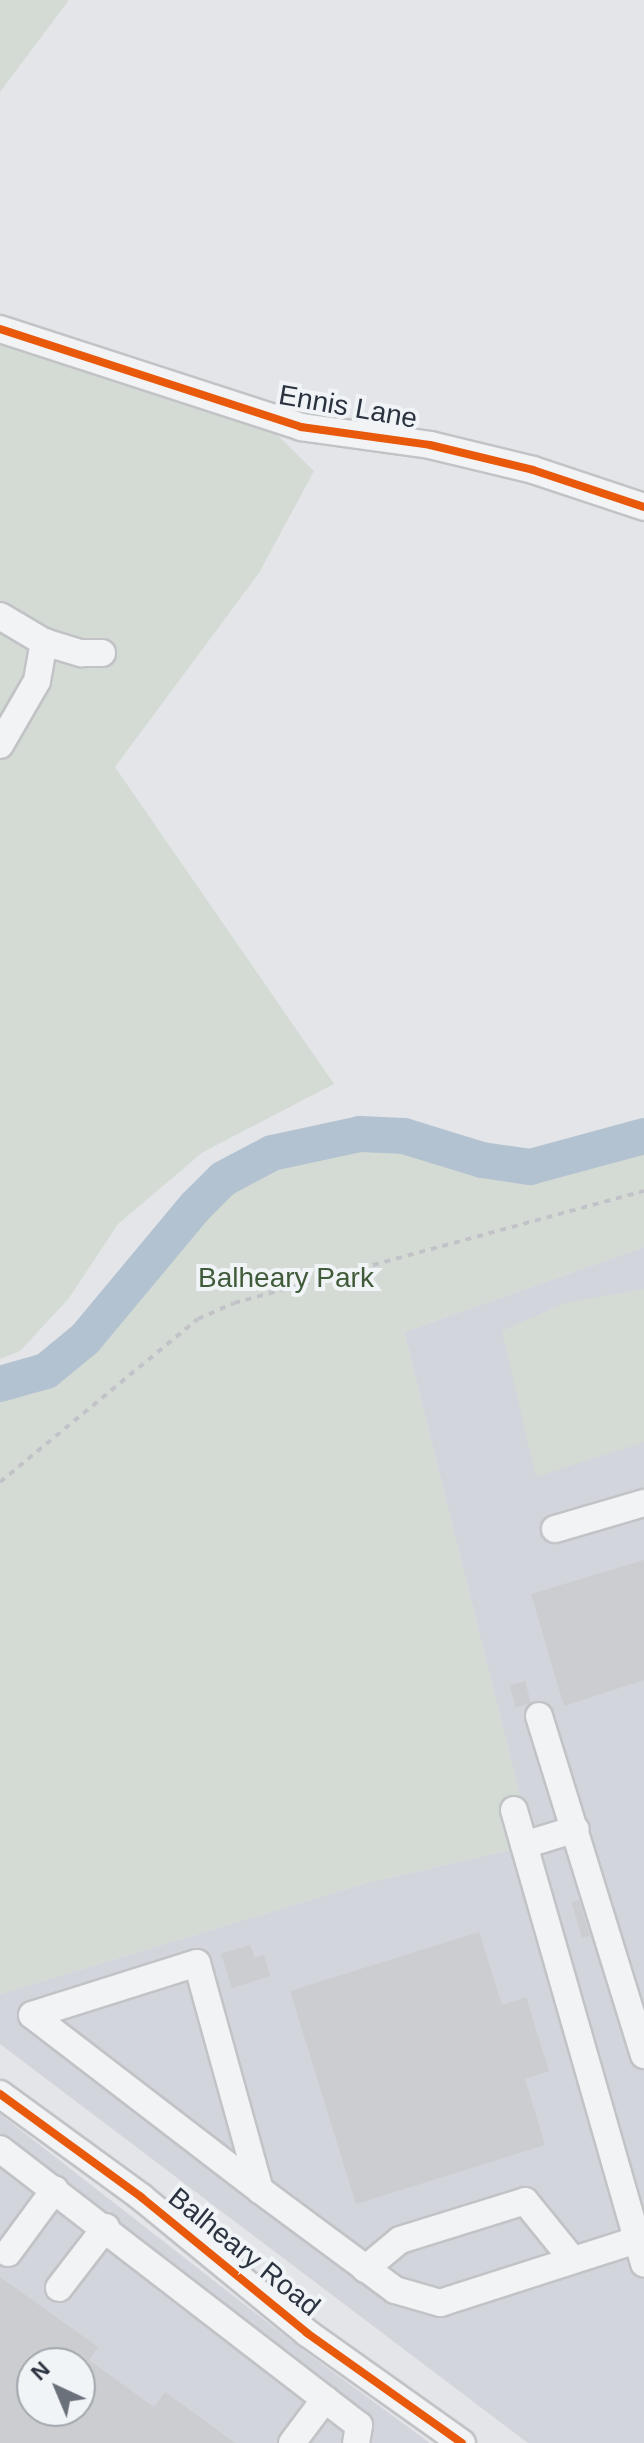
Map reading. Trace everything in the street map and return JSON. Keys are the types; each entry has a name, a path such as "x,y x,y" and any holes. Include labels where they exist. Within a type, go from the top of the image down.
{"street":[{"name":"Ennis Lane","path":"0,329 301,427 430,445 533,470 644,507"},
{"path":"0,616 44,642 81,653 102,653"},
{"path":"0,745 37,681 44,642"},
{"path":"555,1529 644,1503"},
{"path":"539,1716 644,2055"},
{"path":"260,2190 197,1963 32,2015 260,2190 395,2290 440,2303 573,2260 640,2252 514,1810"},
{"path":"524,1845 576,1829"},
{"name":"Balheary Road","path":"0,2094 141,2197 307,2333 462,2443"},
{"path":"0,2149 106,2227 359,2425 356,2443"},
{"path":"8,2253 55,2189"},
{"path":"365,2269 400,2240 525,2201 573,2260"},
{"path":"59,2288 106,2227"},
{"path":"292,2443 325,2399"}],"path":[{"path":"0,1482 198,1319 234,1303 644,1191"}],"shaded area":[{"path":"644,1247 644,2443 528,2443 0,2044 0,1994 366,1883 532,1845 404,1332"},
{"path":"0,2114 303,2350 430,2443 0,2443"}],"green space":[{"path":"0,0 69,0 0,92"},
{"path":"0,342 268,426 314,471 259,573 115,767 334,1084 203,1152 118,1224 69,1298 20,1351 0,1359"},
{"name":"Balheary Park","path":"337,1146 428,1155 483,1173 526,1177 600,1164 644,1148 644,1247 404,1332 532,1845 366,1883 0,1994 0,1394 49,1376 97,1342 215,1194 305,1154"},
{"path":"644,1289 644,1442 536,1477 502,1331 565,1303"}],"building":[{"path":"644,1560 644,1680 564,1706 531,1594"},
{"path":"525,1681 531,1703 515,1707 510,1685"},
{"path":"579,1900 590,1935 582,1938 571,1902"},
{"path":"479,1932 502,2005 526,1997 549,2071 525,2079 545,2145 356,2204 290,1991"},
{"path":"250,1945 255,1958 264,1955 270,1976 232,1988 221,1954"},
{"path":"0,2277 98,2347 96,2350 96,2347 16,2347 16,2427 96,2427 96,2365 154,2407 165,2392 235,2443 0,2443"}],"waterway":[{"path":"0,1384 46,1371 85,1339 196,1206 223,1179 272,1153 360,1134 404,1136 482,1160 530,1167 644,1136"}],"cycle path":[{"path":"0,329 301,427 430,445 533,470 644,507"},
{"path":"0,2094 141,2197 307,2333 462,2443"}]}
